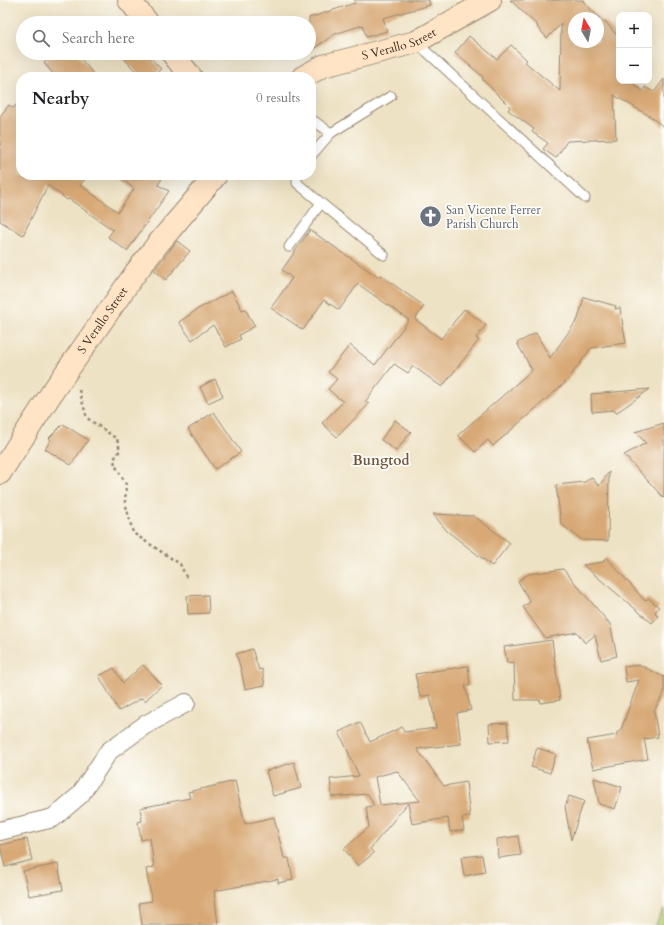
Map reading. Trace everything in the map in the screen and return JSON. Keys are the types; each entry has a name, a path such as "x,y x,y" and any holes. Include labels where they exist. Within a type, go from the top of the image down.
{"street":[{"path":"129,0 142,16"},
{"name":"S Verallo Street","path":"312,72 323,66 416,42 490,0"},
{"path":"178,60 187,72"},
{"name":"S Verallo Street","path":"0,473 72,365 152,251 212,180"},
{"path":"0,831 54,818 80,794 109,750 145,725 186,703"}],"lane":[{"path":"416,42 585,198"},
{"path":"316,150 331,133 391,96"},
{"path":"316,122 331,133"},
{"path":"297,180 297,183 384,255"},
{"path":"289,247 321,203"}],"path":[{"path":"72,365 87,418 117,439 120,450 114,460 126,484 125,502 133,533 180,564 187,578"}],"green space":[{"path":"664,909 664,925 655,925"}],"building":[{"path":"354,0 429,0 430,5 383,18 387,31 366,37 363,25 335,34 316,47 315,16 355,3"},
{"path":"510,0 584,0 583,1 593,12 568,12 568,48 604,48 605,21 616,34 616,84 633,84 643,91 645,87 654,92 664,79 664,127 651,117 614,95 616,139 567,141 556,158 543,149 548,143 532,132 534,129 508,110 510,107 482,79 483,77 455,53 469,36 497,59 511,45 527,60 525,62 560,91 561,24 547,38 537,27 538,26"},
{"path":"47,60 82,60 92,72 52,72 44,63"},
{"path":"125,60 153,60 161,69 158,72 136,72"},
{"path":"9,105 13,108 16,105 16,180 84,180 80,185 118,212 134,189 123,180 161,180 158,185 169,191 127,251 108,237 113,230 69,199 67,200 48,185 23,235 0,221 0,116"},
{"path":"310,230 378,277 380,275 424,306 415,319 441,339 464,309 486,325 476,338 479,340 442,387 413,366 408,373 394,364 365,402 369,404 337,437 322,423 343,402 328,389 337,379 328,372 350,345 375,365 409,320 358,284 339,310 324,300 303,330 271,308 292,278 282,270"},
{"path":"177,241 190,251 166,280 154,270"},
{"path":"232,291 242,310 245,309 255,326 239,335 241,339 226,347 213,325 192,340 179,322 198,309"},
{"path":"584,297 616,306 615,309 620,308 626,343 591,348 567,381 493,446 488,440 475,452 458,435 532,370 517,343 536,333 550,358 578,319"},
{"path":"215,379 223,396 208,403 200,387"},
{"path":"650,389 616,413 614,410 592,412 591,394"},
{"path":"214,412 241,452 215,469 188,429"},
{"path":"395,420 411,432 396,451 381,440"},
{"path":"664,423 664,498 624,455 646,443 635,432"},
{"path":"63,424 88,440 71,465 45,449 51,440 49,438"},
{"path":"609,472 608,541 582,540 561,524 556,485 585,482 591,477 599,486"},
{"path":"433,514 474,516 510,543 492,566 447,531"},
{"path":"606,557 645,601 648,598 659,607 655,612 658,616 652,623 583,565 603,562"},
{"path":"563,569 610,624 617,656 601,660 595,635 585,643 577,632 545,638 523,607 530,602 518,581 529,574"},
{"path":"208,595 209,613 188,614 187,596"},
{"path":"552,640 560,700 541,703 540,700 515,700 514,662 507,663 504,647"},
{"path":"252,649 259,670 262,669 265,685 245,689 236,654"},
{"path":"143,665 162,685 145,701 142,698 119,711 99,676 114,668 123,683"},
{"path":"640,665 664,677 664,693 654,711 658,737 644,739 648,759 593,769 587,740 617,735 617,732 620,732 639,680 626,682 624,667"},
{"path":"468,666 470,686 465,686 471,710 457,713 461,744 417,749 444,786 466,782 470,817 462,818 464,830 450,832 448,818 412,824 408,803 370,849 374,853 358,866 344,849 369,827 366,807 374,806 368,794 332,797 330,779 359,776 339,732 360,722 370,742 402,727 404,732 436,728 430,695 420,697 415,674","holes":["397,771 420,801 380,805 375,777"]},
{"path":"507,723 509,741 490,742 489,724"},
{"path":"537,748 556,754 550,773 531,767"},
{"path":"294,762 301,788 273,796 266,771"},
{"path":"594,778 622,787 615,809 599,804"},
{"path":"235,781 245,824 274,817 284,858 289,858 293,880 278,883 278,879 214,891 218,925 142,925 139,903 152,901 146,869 154,867 150,838 141,840 138,822 142,821 140,808 190,798 188,792"},
{"path":"569,796 584,801 571,840 565,807"},
{"path":"518,836 521,855 498,858 497,839"},
{"path":"27,839 32,860 5,867 0,845"},
{"path":"482,855 485,872 464,876 461,857"},
{"path":"58,864 63,890 29,896 23,871"}],"place":[{"name":"San Vicente Ferrer Parish Church","path":"431,217"}],"district":[{"name":"Bungtod","path":"381,460"}]}
